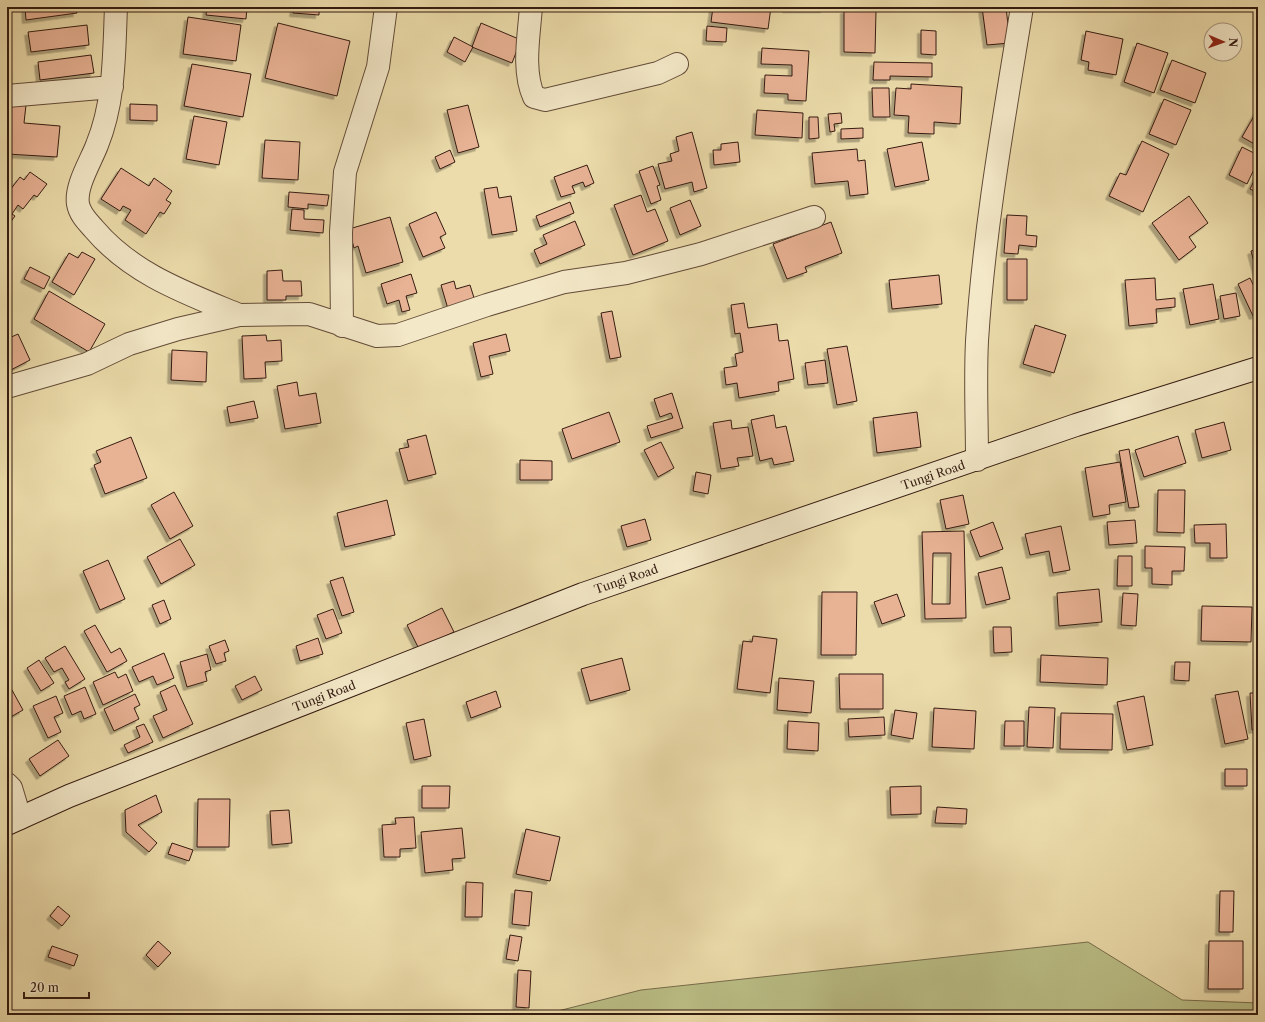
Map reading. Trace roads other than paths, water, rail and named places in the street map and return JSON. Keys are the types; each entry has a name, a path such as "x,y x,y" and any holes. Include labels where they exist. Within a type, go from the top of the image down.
{"street":[{"path":"116,7 112,87 108,113 98,144 82,177 78,204 82,215 104,240 128,262 177,290 239,315"},
{"path":"342,326 341,232 345,172 378,67 386,7"},
{"path":"531,7 528,61 529,86 534,97 545,100 551,99 658,73 677,64"},
{"path":"977,460 977,343 980,302 992,193 1022,7"},
{"path":"7,96 112,87"},
{"path":"7,387 88,364 129,344 239,315 309,314 342,326 377,336 398,335 487,305 564,282 626,273 686,258 761,236 814,217"},
{"name":"Tungi Road","path":"13,821 69,796 582,594 1076,425 1258,368"},
{"path":"7,784 11,788 13,821"}]}
